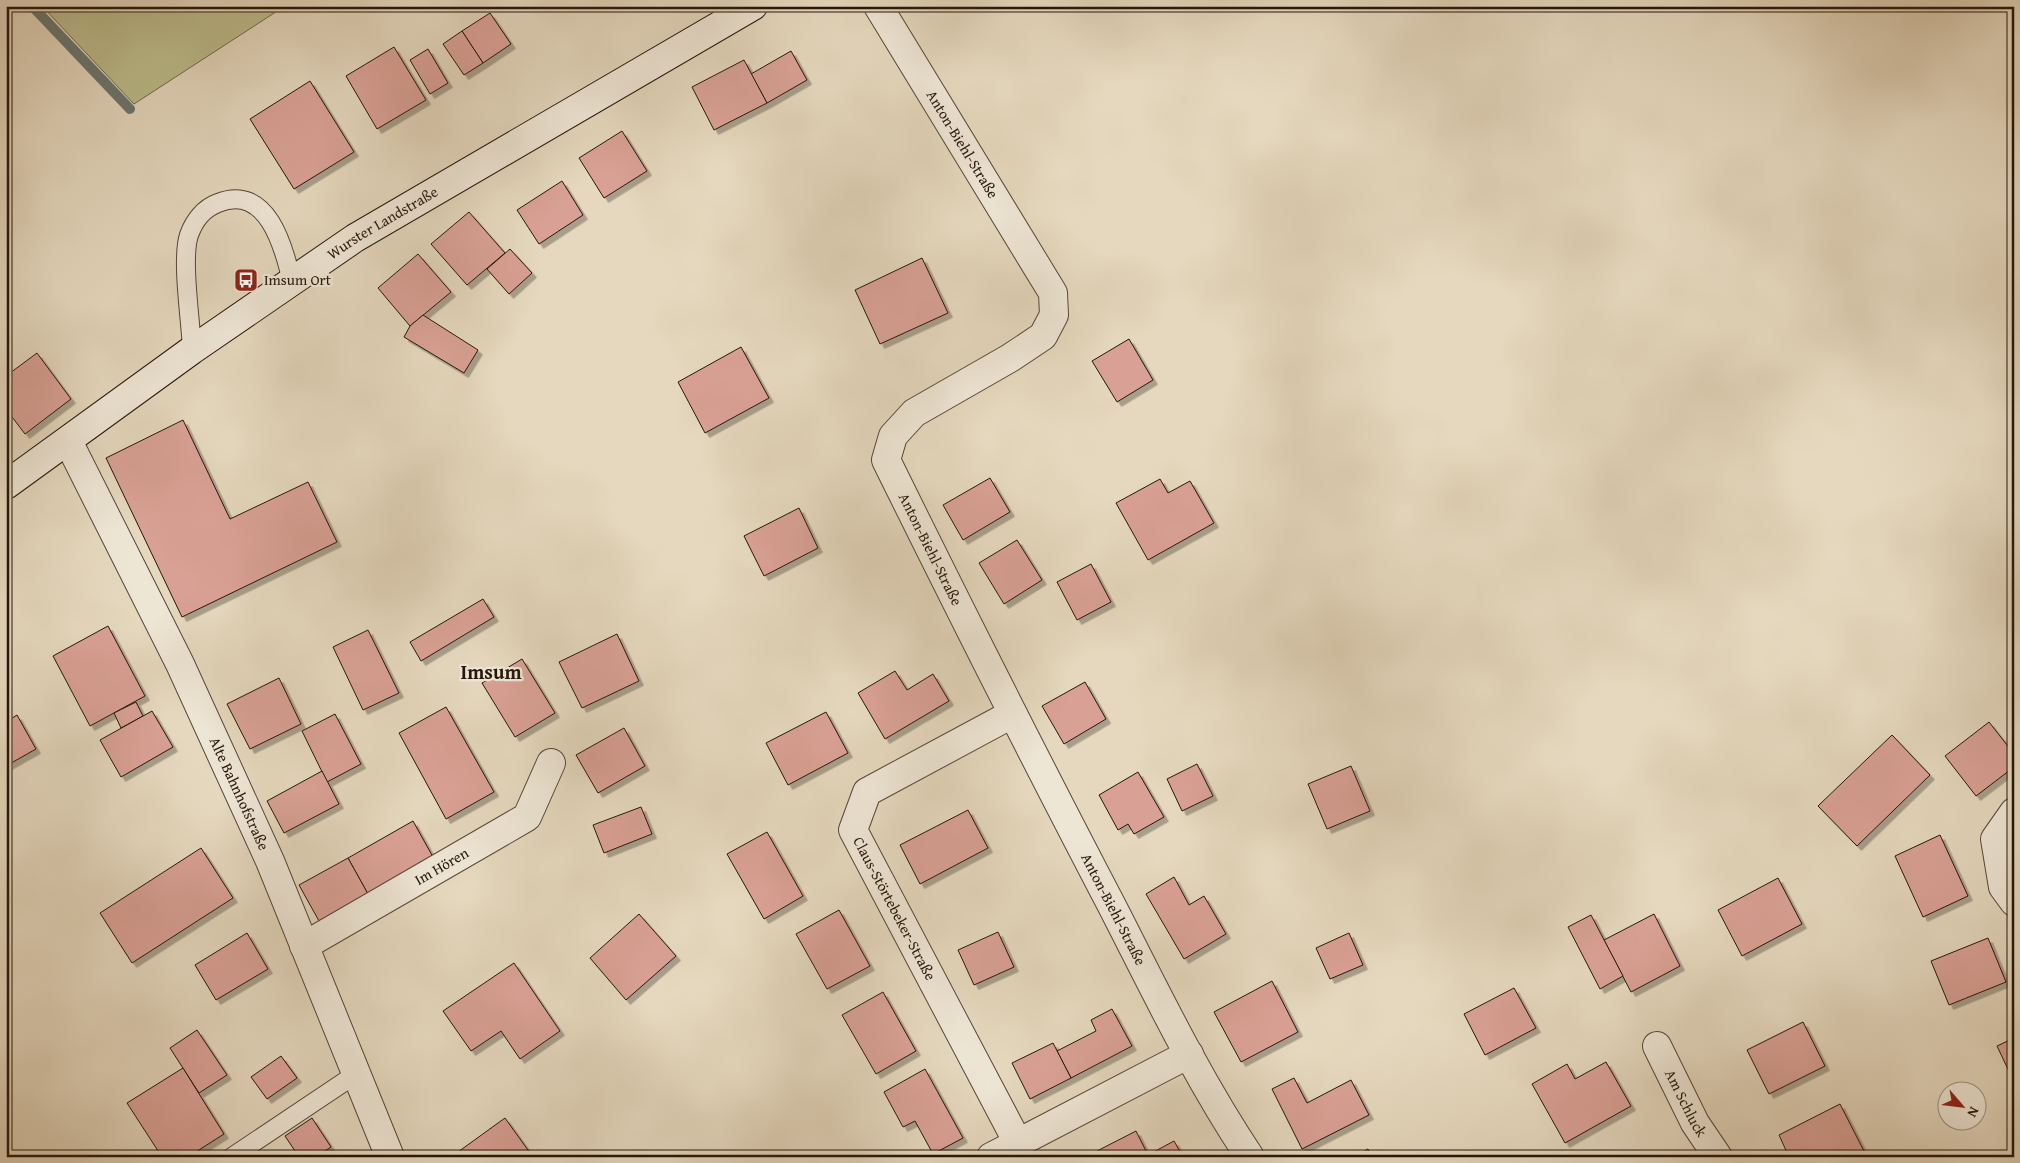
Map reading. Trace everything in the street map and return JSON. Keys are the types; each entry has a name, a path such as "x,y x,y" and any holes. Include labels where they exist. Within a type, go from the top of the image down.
{"street":[{"name":"Wurster Landstraße","path":"6,485 192,350 355,238 753,6"},
{"name":"Anton-Biehl-Straße","path":"878,6 1053,293 1054,315 1044,336 1010,358 914,413 893,436 886,460 1012,714 1189,1054 1222,1115 1250,1157"},
{"name":"Alte Bahnhofstraße","path":"68,441 180,664 270,860 390,1157"},
{"name":"Claus-Störtebeker-Straße","path":"1012,714 867,792 853,830 1018,1143"},
{"name":"Im Hören","path":"304,946 527,817 552,763"},
{"path":"2014,812 1995,839 2003,887 2014,902"},
{"name":"Am Schluck","path":"1657,1046 1695,1123 1718,1157"},
{"path":"991,1157 1189,1054"}],"lane":[{"path":"192,350 186,265 188,237 196,220 212,205 229,198 245,200 260,209 273,224 285,250 292,282"},
{"path":"232,1157 356,1074"}],"green space":[{"path":"42,6 285,6 134,104"}],"building":[{"path":"490,13 511,44 483,63 462,31"},
{"path":"462,31 483,63 464,75 443,44"},
{"path":"394,47 426,100 377,129 346,76"},
{"path":"428,49 448,83 430,94 410,60"},
{"path":"791,51 807,80 767,103 751,74"},
{"path":"744,60 767,103 714,130 692,87"},
{"path":"310,81 354,152 294,189 250,119"},
{"path":"622,131 647,171 604,198 579,158"},
{"path":"562,181 583,215 539,244 517,210"},
{"path":"469,212 505,253 467,285 431,244"},
{"path":"510,249 532,273 509,294 487,269"},
{"path":"418,254 451,292 410,326 378,288"},
{"path":"922,258 948,313 880,344 855,290"},
{"path":"423,315 478,350 464,373 404,337 410,326"},
{"path":"1129,339 1153,380 1117,402 1092,361"},
{"path":"741,347 769,398 705,433 678,382"},
{"path":"37,353 71,399 25,434 6,409 6,376"},
{"path":"183,420 230,519 308,482 337,542 182,617 106,458"},
{"path":"990,478 1010,512 963,540 943,505"},
{"path":"1160,479 1168,493 1190,481 1214,523 1148,560 1116,503"},
{"path":"799,508 818,548 764,576 744,536"},
{"path":"1017,540 1042,580 1004,604 979,563"},
{"path":"1091,564 1111,602 1077,620 1057,582"},
{"path":"483,599 494,617 421,661 410,642"},
{"path":"108,626 145,696 90,726 53,656"},
{"path":"368,630 399,693 363,710 333,647"},
{"path":"617,634 639,681 582,708 559,662"},
{"path":"522,659 555,713 515,737 482,683"},
{"path":"895,671 907,690 933,674 949,701 885,739 858,693"},
{"path":"279,678 301,724 250,749 227,704"},
{"path":"1085,682 1106,719 1064,744 1042,706"},
{"path":"136,702 143,716 121,728 114,713"},
{"path":"446,707 494,792 446,819 399,733"},
{"path":"152,711 173,747 121,777 100,740"},
{"path":"826,712 848,753 788,785 766,743"},
{"path":"335,714 361,764 327,782 302,731"},
{"path":"17,715 36,749 6,766 6,722"},
{"path":"1989,722 2014,754 2014,767 1976,796 1945,756"},
{"path":"624,728 645,766 598,793 576,755"},
{"path":"1892,735 1930,775 1857,846 1818,806"},
{"path":"1197,764 1213,796 1182,811 1167,779"},
{"path":"1351,766 1370,811 1327,829 1308,784"},
{"path":"322,771 339,804 284,833 267,801"},
{"path":"1138,772 1164,817 1134,834 1128,824 1118,830 1099,795"},
{"path":"641,807 652,834 604,853 593,825"},
{"path":"968,810 988,848 920,884 900,845"},
{"path":"413,821 433,857 368,894 348,858"},
{"path":"767,832 803,896 764,919 727,854"},
{"path":"1940,835 1968,896 1923,917 1895,856"},
{"path":"201,848 233,898 132,963 100,913"},
{"path":"348,858 368,894 319,921 299,885"},
{"path":"1174,877 1189,905 1204,896 1226,934 1184,959 1146,894"},
{"path":"1778,878 1802,924 1742,956 1718,910"},
{"path":"839,910 870,966 827,989 796,934"},
{"path":"639,914 676,956 626,1000 590,958"},
{"path":"1654,914 1680,966 1631,992 1604,940"},
{"path":"1591,915 1623,976 1600,989 1568,927"},
{"path":"998,932 1014,967 974,985 958,950"},
{"path":"247,933 268,969 216,1000 195,965"},
{"path":"1349,933 1363,965 1330,979 1316,948"},
{"path":"1988,938 2006,982 1949,1005 1931,961"},
{"path":"514,963 560,1031 520,1059 501,1031 471,1051 443,1011"},
{"path":"1272,981 1298,1032 1241,1062 1214,1012"},
{"path":"1514,988 1536,1028 1485,1055 1464,1014"},
{"path":"883,992 916,1051 876,1074 842,1015"},
{"path":"1112,1009 1132,1046 1071,1078 1057,1051 1096,1031 1091,1020"},
{"path":"1803,1022 1825,1066 1769,1094 1747,1050"},
{"path":"197,1030 227,1075 199,1093 170,1048"},
{"path":"2014,1038 2014,1082 1997,1046"},
{"path":"1053,1043 1071,1078 1030,1099 1012,1063"},
{"path":"281,1056 297,1078 267,1099 251,1077"},
{"path":"1606,1062 1631,1106 1565,1143 1532,1084 1567,1064 1575,1079"},
{"path":"183,1068 224,1134 188,1157 162,1157 127,1103"},
{"path":"925,1069 963,1138 933,1154 915,1121 903,1127 884,1092"},
{"path":"1294,1078 1307,1103 1351,1080 1369,1115 1302,1149 1272,1089"},
{"path":"1840,1104 1864,1151 1852,1157 1789,1157 1779,1135"},
{"path":"312,1118 331,1147 316,1157 299,1157 285,1136"},
{"path":"505,1118 533,1157 451,1157"},
{"path":"1136,1131 1148,1155 1174,1141 1183,1157 1100,1157 1097,1151"},
{"path":"1368,1149 1372,1157 1354,1157"}],"waterway":[{"path":"32,6 130,109"}],"place":[{"name":"Imsum Ort","path":"246,280"}],"district":[{"name":"Imsum","path":"491,672"}]}
